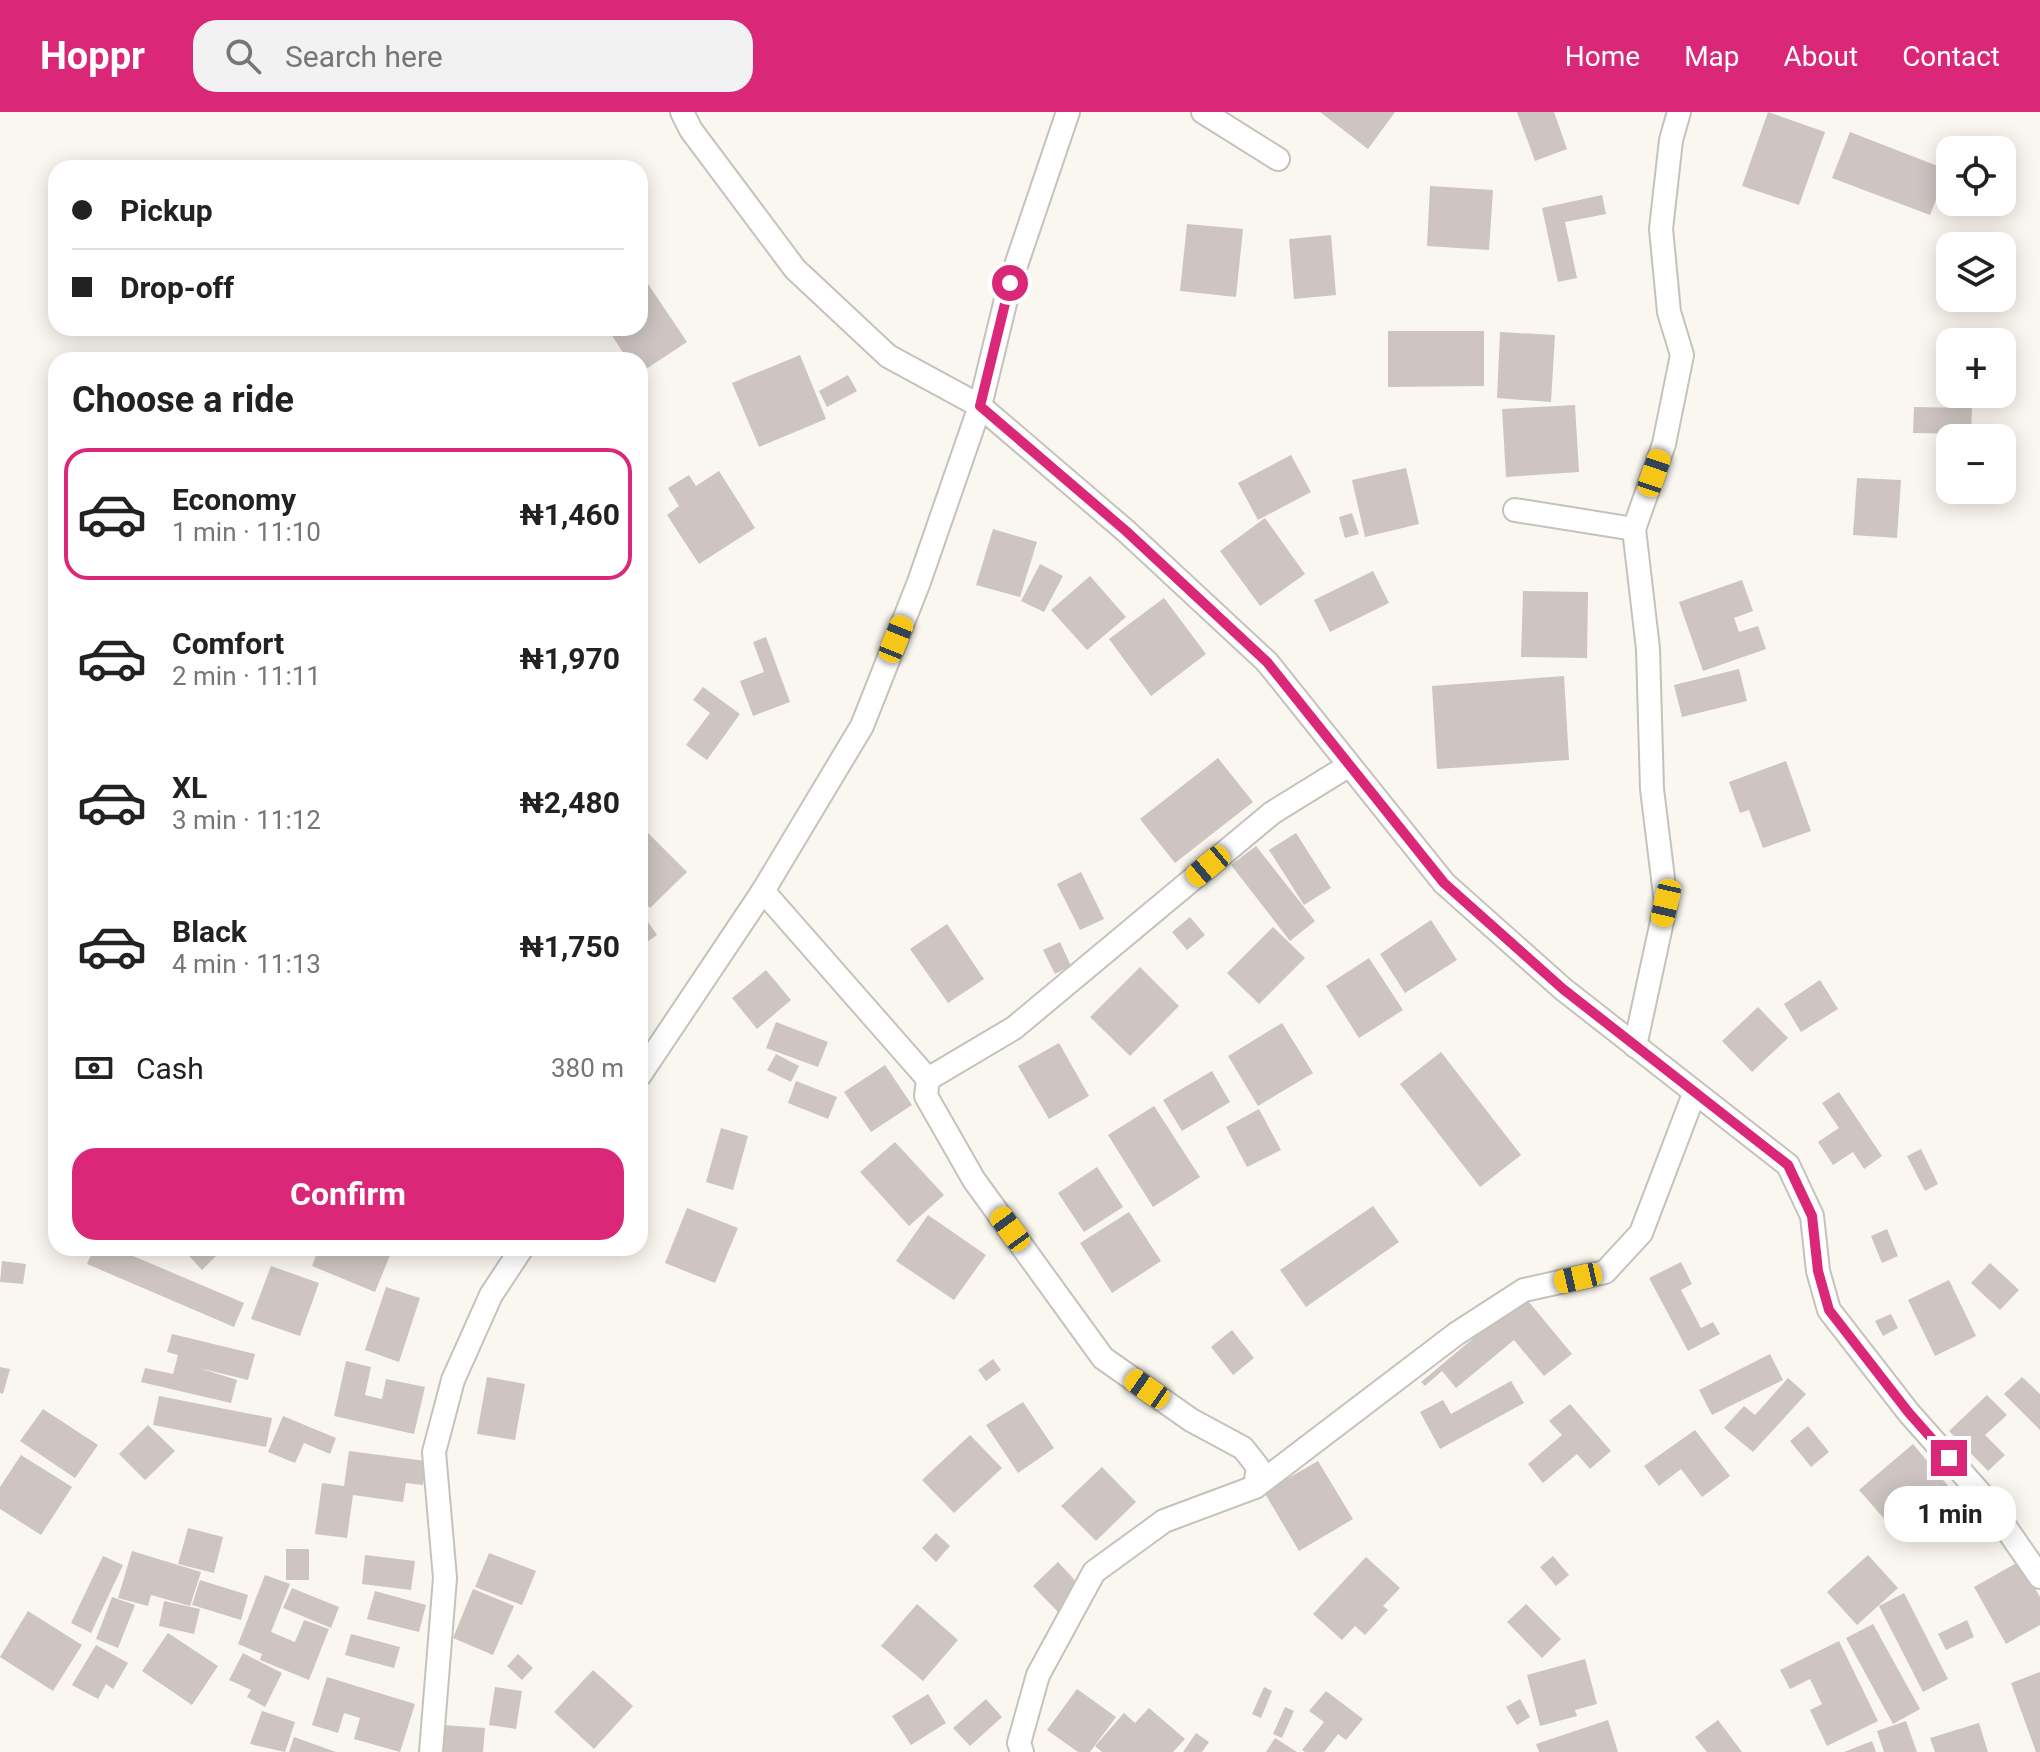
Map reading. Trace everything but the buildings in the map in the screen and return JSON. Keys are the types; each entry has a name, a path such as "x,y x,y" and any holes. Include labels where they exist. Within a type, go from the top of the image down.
{"street":[{"path":"682,112 691,130 795,269 888,356 980,406 1126,531 1267,662 1444,883 1635,1046 1788,1165 1812,1216 1818,1271 1829,1310 1909,1413 1988,1502 2040,1577"},
{"path":"648,1063 763,891 862,726 919,582 980,406 1010,283 1068,112"},
{"path":"1203,112 1278,159"},
{"path":"1635,1046 1666,903 1652,789 1648,649 1634,529 1664,444 1682,355 1669,312 1661,229 1671,140 1679,112"},
{"path":"1515,510 1634,529"},
{"path":"928,1079 1014,1028 1272,813 1348,766"},
{"path":"763,891 928,1079 926,1096 974,1180 1103,1358 1191,1420 1243,1448 1258,1467 1255,1487"},
{"path":"1022,1752 1019,1743 1038,1675 1094,1572 1164,1521 1255,1487 1456,1334 1524,1290 1605,1272 1641,1233 1694,1094"},
{"path":"431,1752 445,1578 434,1452 453,1380 491,1295 517,1256"}],"route":[{"path":"1010,283 980,406 1126,531 1267,662 1444,883 1563,989 1788,1165 1812,1216 1818,1271 1829,1310 1909,1413 1949,1458"}]}
